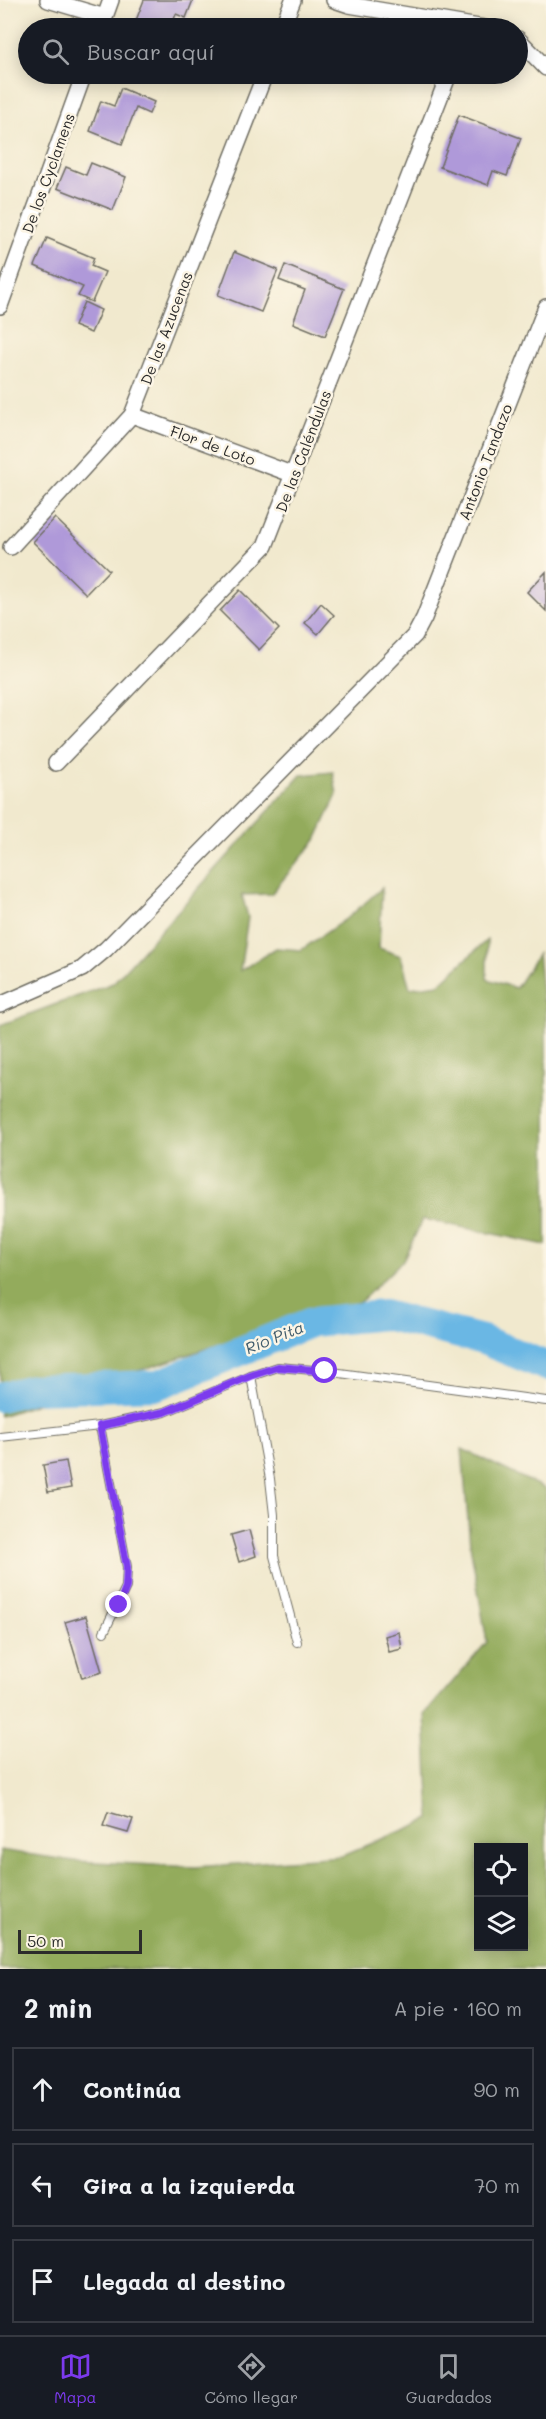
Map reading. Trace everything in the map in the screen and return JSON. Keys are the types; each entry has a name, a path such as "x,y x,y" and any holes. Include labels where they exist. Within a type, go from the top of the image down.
{"street":[{"path":"48,0 91,18"},
{"path":"105,18 111,0"},
{"path":"286,18 293,0"},
{"path":"334,0 419,18"},
{"path":"528,49 546,68"},
{"name":"De los Cyclamens","path":"0,306 80,84"},
{"name":"De las Azucenas","path":"11,548 132,415 261,84"},
{"name":"De las Caléndulas","path":"56,763 263,550 445,84"},
{"name":"Antonio Tandazo","path":"0,1005 82,969 106,949 415,635 424,618 546,307"},
{"name":"Flor de Loto","path":"132,415 294,475"}],"lane":[{"path":"0,1437 100,1426 165,1412 250,1376 278,1367 325,1371 546,1401"},
{"path":"250,1376 270,1479 274,1515 274,1556 297,1642"},
{"path":"100,1426 127,1567 126,1587 104,1632"}],"green space":[{"path":"333,772 337,795 316,840 271,894 242,895 248,917 240,971 276,948 301,950 350,916 382,888 379,948 401,956 410,988 439,984 487,940 487,979 516,988 538,954 543,1001 546,1001 546,1245 423,1219 403,1260 360,1302 304,1317 0,1416 0,1025 113,983 301,775"},
{"path":"462,1449 546,1489 546,1969 0,1969 0,1850 74,1861 195,1867 342,1856 430,1819 425,1714 487,1642 470,1545"}],"building":[{"path":"144,0 193,0 186,18 176,14 175,18 137,18"},
{"path":"121,88 154,102 149,114 136,108 122,144 90,131 101,101 114,106"},
{"path":"459,115 521,138 507,176 493,171 488,185 440,167"},
{"path":"91,163 126,177 113,210 57,188 66,167 86,175"},
{"path":"47,238 94,258 91,266 105,272 92,302 78,296 83,287 35,266"},
{"path":"234,252 278,270 261,312 218,295"},
{"path":"285,265 344,289 325,336 293,323 305,290 279,280"},
{"path":"84,302 101,310 91,333 74,326"},
{"path":"55,518 109,570 86,594 33,542"},
{"path":"546,572 546,611 527,592"},
{"path":"240,590 279,629 259,650 220,611"},
{"path":"321,603 334,615 318,634 305,623"},
{"path":"66,1461 71,1488 48,1492 43,1465"},
{"path":"249,1530 256,1556 239,1562 231,1535"},
{"path":"86,1616 102,1672 82,1678 65,1622"},
{"path":"399,1632 402,1649 389,1652 385,1636"},
{"path":"108,1812 133,1819 128,1833 103,1826"}],"waterway":[{"name":"Río Pita","path":"0,1397 32,1389 157,1385 312,1322 384,1315 483,1340 546,1366"}],"route":[{"path":"119,1605 126,1587 127,1567 100,1426 165,1412 250,1376 278,1367 325,1371"}]}
